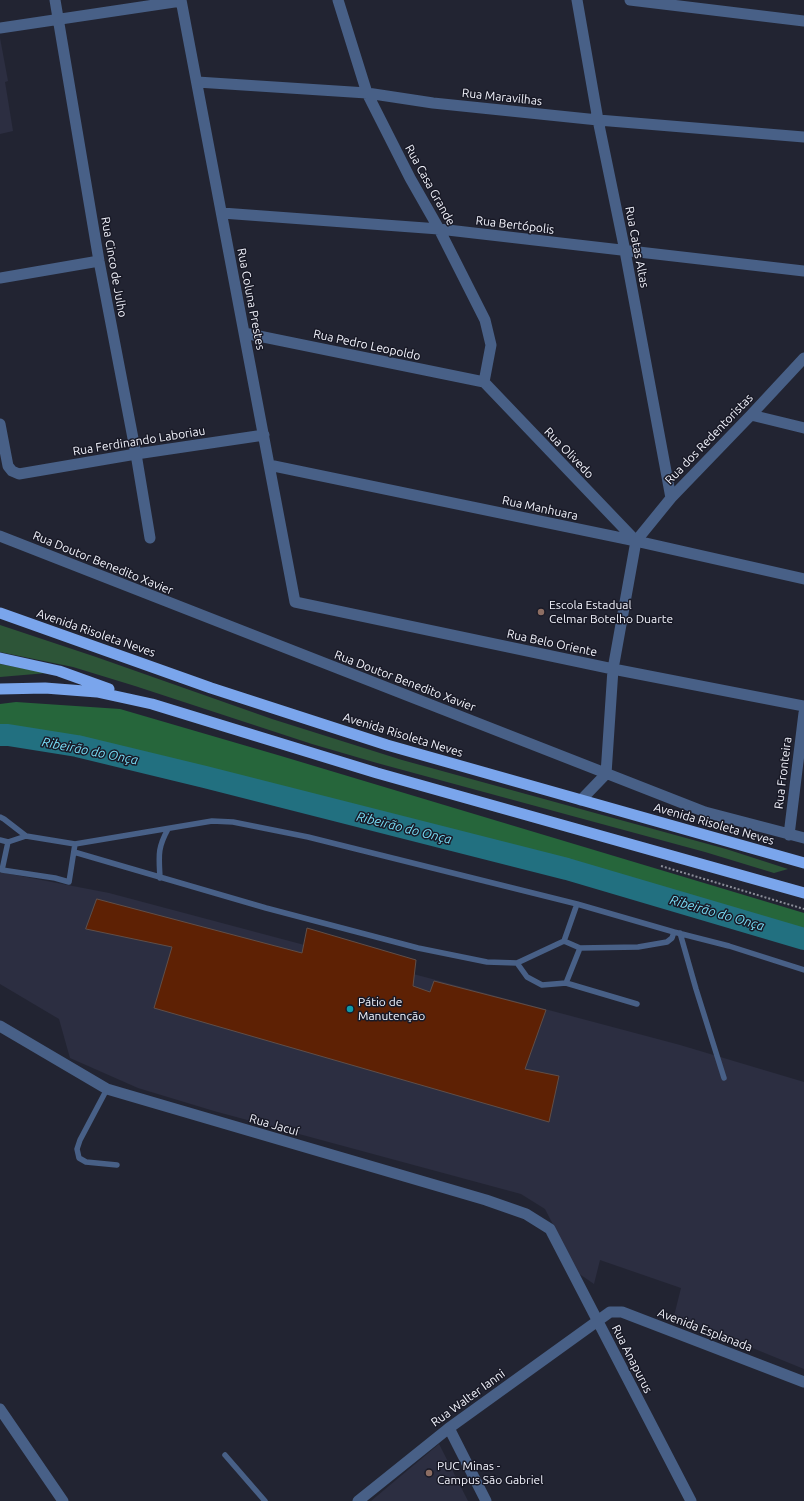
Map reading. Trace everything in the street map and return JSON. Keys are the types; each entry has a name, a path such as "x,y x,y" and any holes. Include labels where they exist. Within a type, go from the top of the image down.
{"highway":[{"name":"Avenida Risoleta Neves","path":"0,613 211,688 387,745 804,863"},
{"path":"0,658 59,671 152,704 377,773 804,893"},
{"path":"0,689 44,688 97,692 152,704"}],"street":[{"name":"Rua Cinco de Julho","path":"55,0 99,261 136,454 150,538"},
{"name":"Rua Casa Grande","path":"338,0 367,93 410,178 439,229 486,320 491,345 484,382"},
{"name":"Rua Catas Altas","path":"577,0 598,120 625,251 671,498"},
{"path":"630,0 804,21"},
{"path":"0,28 58,21 181,1"},
{"name":"Rua Coluna Prestes","path":"181,1 295,602"},
{"name":"Rua Maravilhas","path":"197,82 367,93 433,102 598,120 804,137"},
{"name":"Rua Bertópolis","path":"222,213 439,229 804,271"},
{"path":"0,278 99,261"},
{"name":"Rua Pedro Leopoldo","path":"244,333 484,382"},
{"name":"Rua dos Redentoristas","path":"636,541 671,498 804,358"},
{"name":"Rua Olivedo","path":"484,382 636,541"},
{"path":"751,415 804,428"},
{"name":"Rua Ferdinando Laboriau","path":"0,424 8,466 12,471 19,474 136,454 264,435"},
{"name":"Rua Manhuara","path":"269,465 636,541 804,579"},
{"name":"Rua Doutor Benedito Xavier","path":"0,536 705,812 804,838"},
{"path":"581,800 606,774 613,670 636,541"},
{"name":"Rua Belo Oriente","path":"295,602 613,670 804,706"},
{"name":"Rua Fronteira","path":"789,835 804,713"},
{"name":"Rua Jacuí","path":"0,1026 107,1089 486,1200 526,1214 550,1229"},
{"name":"Rua Anapurus","path":"550,1229 691,1501"},
{"name":"Avenida Esplanada","path":"597,1321 610,1312 622,1312 804,1382"},
{"name":"Rua Walter Ianni","path":"358,1501 449,1428 597,1321"},
{"path":"0,1409 63,1501"},
{"path":"449,1428 486,1501"}],"lane":[{"path":"0,818 4,819 26,836"},
{"path":"0,840 8,842 26,836 75,844 212,821 233,822 308,837 577,904 677,933 729,946 804,970"},
{"path":"160,878 160,842 168,829"},
{"path":"8,842 1,870 55,878 70,882 75,844"},
{"path":"74,852 266,908 418,948 487,962 517,963 564,940 577,904"},
{"path":"564,940 580,948 645,946 667,942 677,933"},
{"path":"677,933 724,1078"},
{"path":"566,983 580,948"},
{"path":"517,963 527,977 542,985 566,983 636,1004"},
{"path":"107,1089 80,1140 77,1149 79,1158 86,1162 117,1165"},
{"path":"225,1455 265,1501"}],"shaded area":[{"path":"0,38 8,81 5,82 13,131 0,134"},
{"path":"0,872 109,893 680,1045 804,1082 804,1369 674,1316 681,1288 600,1260 594,1284 578,1273 545,1209 521,1194 214,1111 138,1088 70,1058 59,1019 0,984"},
{"name":"PUC Minas - Campus São Gabriel","path":"439,1444 468,1501 371,1501"}],"green space":[{"path":"0,625 272,719 402,760 726,849 788,869 774,873 705,852 312,744 73,667 0,652"},
{"path":"0,664 47,673 0,677"},
{"path":"16,702 120,709 281,756 804,913 804,936 490,845 111,750 13,731 0,732 0,704"}],"building":[{"name":"Pátio de Manutenção","path":"97,899 302,953 307,928 416,960 413,986 430,992 434,981 546,1010 525,1069 559,1076 549,1122 154,1008 172,947 86,929"}],"waterway":[{"name":"Ribeirão do Onça","path":"0,735 77,746 205,777 567,869 804,939"}],"place":[{"name":"Escola Estadual Celmar Botelho Duarte","path":"541,612"},
{"name":"Pátio de Manutenção","path":"350,1009"},
{"name":"PUC Minas - Campus São Gabriel","path":"429,1473"}]}
